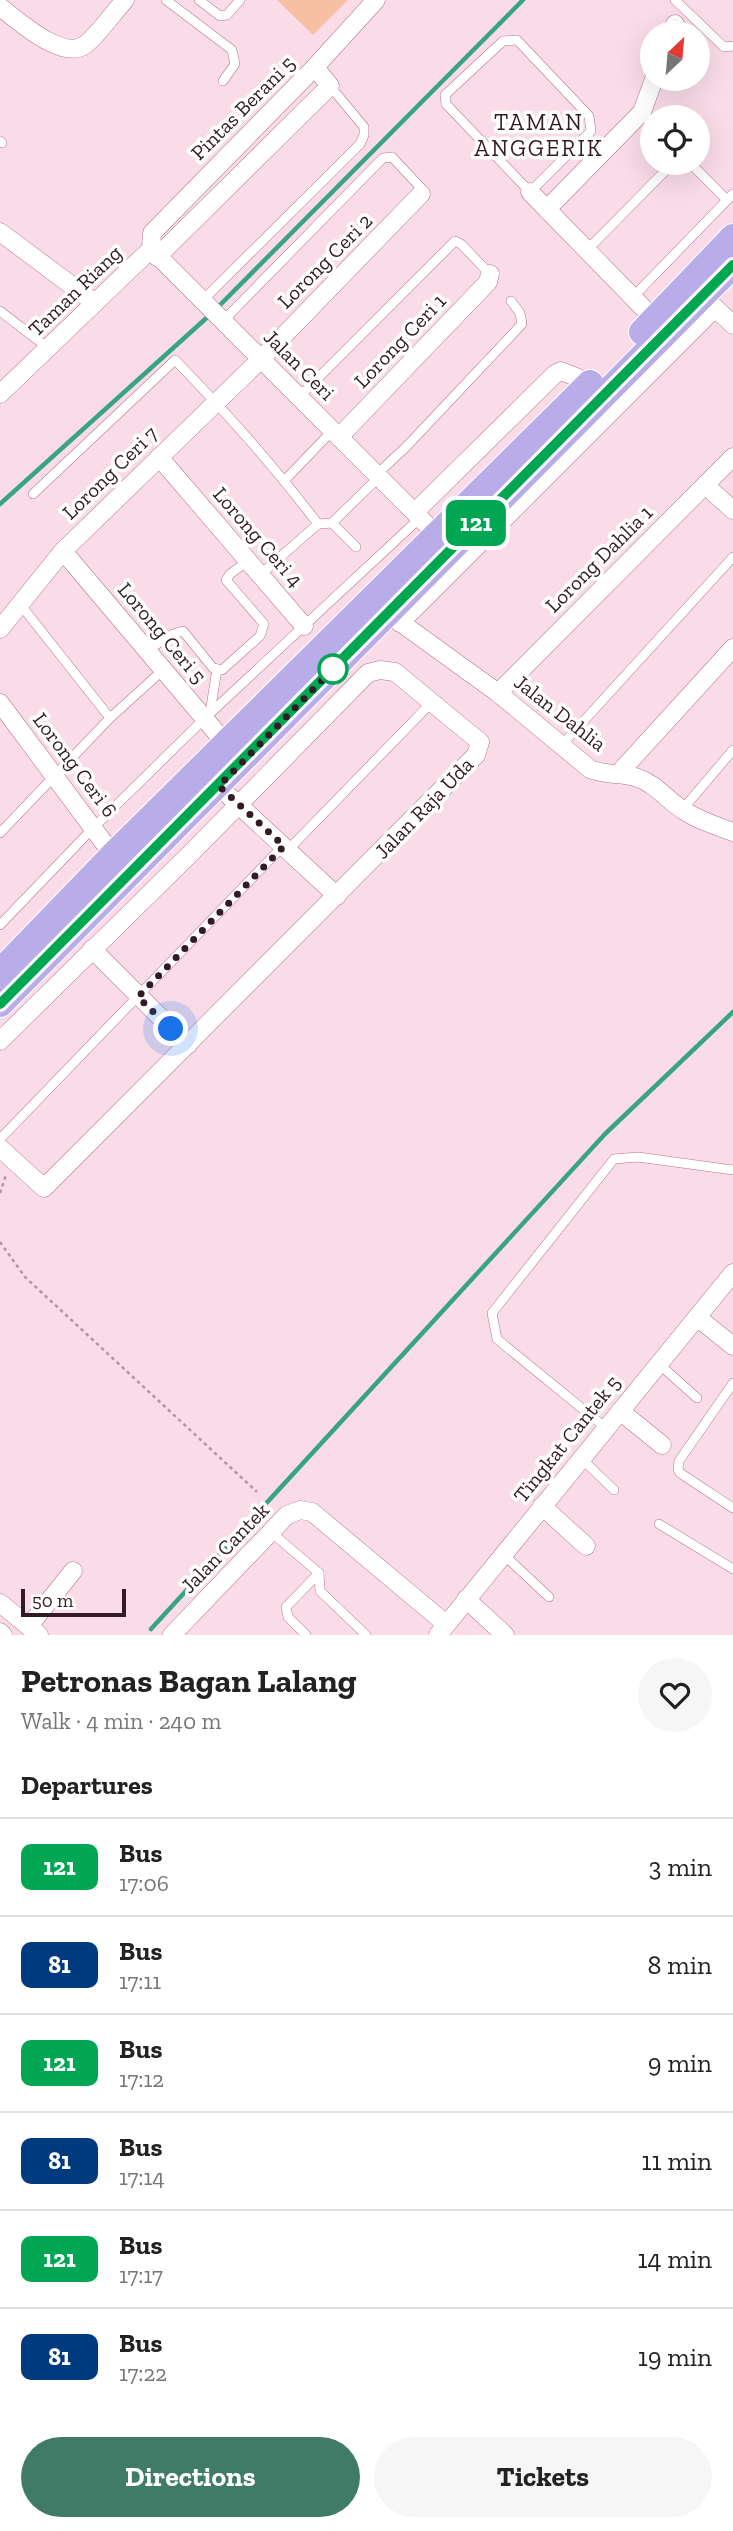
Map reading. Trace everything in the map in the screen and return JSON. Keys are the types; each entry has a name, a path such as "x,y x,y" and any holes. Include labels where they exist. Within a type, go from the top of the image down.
{"main road":[{"path":"0,1004 219,786 387,611 431,528 591,383 733,237"},
{"path":"431,528 709,302 733,265"},
{"path":"0,972 113,855 226,744 314,636 387,611"}],"street":[{"path":"0,8 58,47 72,50 84,45 125,0"},
{"name":"Pintas Berani 5","path":"154,253 152,233 315,67 376,0"},
{"path":"315,67 330,86"},
{"name":"Taman Riang","path":"0,394 330,86"},
{"path":"547,209 640,124"},
{"path":"530,192 654,319"},
{"name":"Lorong Ceri 2","path":"261,359 421,194"},
{"path":"0,232 95,303"},
{"name":"Jalan Ceri","path":"154,253 431,528"},
{"name":"Lorong Ceri 1","path":"335,434 488,282 490,274"},
{"path":"387,611 709,302 733,325"},
{"name":"Lorong Ceri 7","path":"0,629 63,551 261,359"},
{"name":"Lorong Ceri 4","path":"159,457 314,636"},
{"name":"Lorong Dahlia 1","path":"498,693 733,457"},
{"path":"705,485 733,510"},
{"name":"Lorong Ceri 5","path":"63,551 163,670 207,716 226,744"},
{"name":"Jalan Dahlia","path":"387,611 498,693 590,769 602,774 619,773 646,781 682,810 733,832"},
{"path":"619,773 733,648"},
{"name":"Jalan Raja Uda","path":"0,1041 368,673 380,670 394,672 480,742 476,755 44,1188 0,1147"},
{"name":"Lorong Ceri 6","path":"0,703 113,855"},
{"path":"219,786 337,896"},
{"path":"92,949 187,1045"},
{"name":"Tingkat Cantek 5","path":"442,1629 733,1273"},
{"path":"697,1317 733,1346"},
{"path":"620,1411 662,1445"},
{"path":"542,1506 586,1546"},
{"name":"Jalan Cantek","path":"176,1634 287,1515 300,1510 312,1512 442,1629"},
{"path":"0,1603 34,1631 73,1571"},
{"path":"466,1599 505,1635"}],"lane":[{"path":"166,0 232,50 234,64 223,81"},
{"path":"199,0 220,16 227,15 240,0"},
{"path":"675,0 724,47 733,46"},
{"path":"517,40 589,116 591,131 530,192 446,104 445,95 503,41 517,40"},
{"path":"212,312 360,144 364,127 330,86"},
{"path":"212,312 383,158 392,157 421,188 421,194"},
{"path":"587,250 661,175"},
{"path":"633,297 730,197 704,175"},
{"path":"299,397 455,241 490,274"},
{"path":"146,650 183,631 213,668 222,670 260,636 264,624 226,580 230,574 255,567 318,524 332,523 522,324 520,313 511,301"},
{"path":"0,311 48,348"},
{"path":"33,494 175,360 285,481 318,524"},
{"path":"285,481 335,434"},
{"path":"332,523 356,547"},
{"path":"0,925 93,828 207,716 314,636 431,528"},
{"path":"561,746 733,557"},
{"path":"20,603 110,718"},
{"path":"207,716 217,669"},
{"path":"0,833 110,718 163,670"},
{"path":"0,1139 432,702"},
{"path":"682,810 733,750"},
{"path":"606,1428 497,1339 492,1313 614,1160 638,1157 733,1170"},
{"path":"659,1364 697,1398"},
{"path":"733,1383 679,1461 678,1469 680,1473 733,1508"},
{"path":"581,1458 614,1490"},
{"path":"659,1524 733,1569"},
{"path":"272,1532 319,1573 320,1591 366,1635"},
{"path":"503,1553 549,1597"},
{"path":"306,1635 288,1617 286,1607 319,1573"}],"path":[{"path":"0,1242 25,1277 257,1492"}],"shaded area":[{"path":"277,0 348,0 313,35"}],"waterway":[{"path":"218,307 523,0"},
{"path":"0,504 212,313"},
{"path":"151,1629 605,1134 733,1012"}],"bus line":[{"name":"121","path":"0,1004 733,265"}],"district":[{"name":"TAMAN ANGGERIK","path":"539,135"}],"route":[{"path":"171,1029 138,997 284,846 219,786 333,669"}]}
